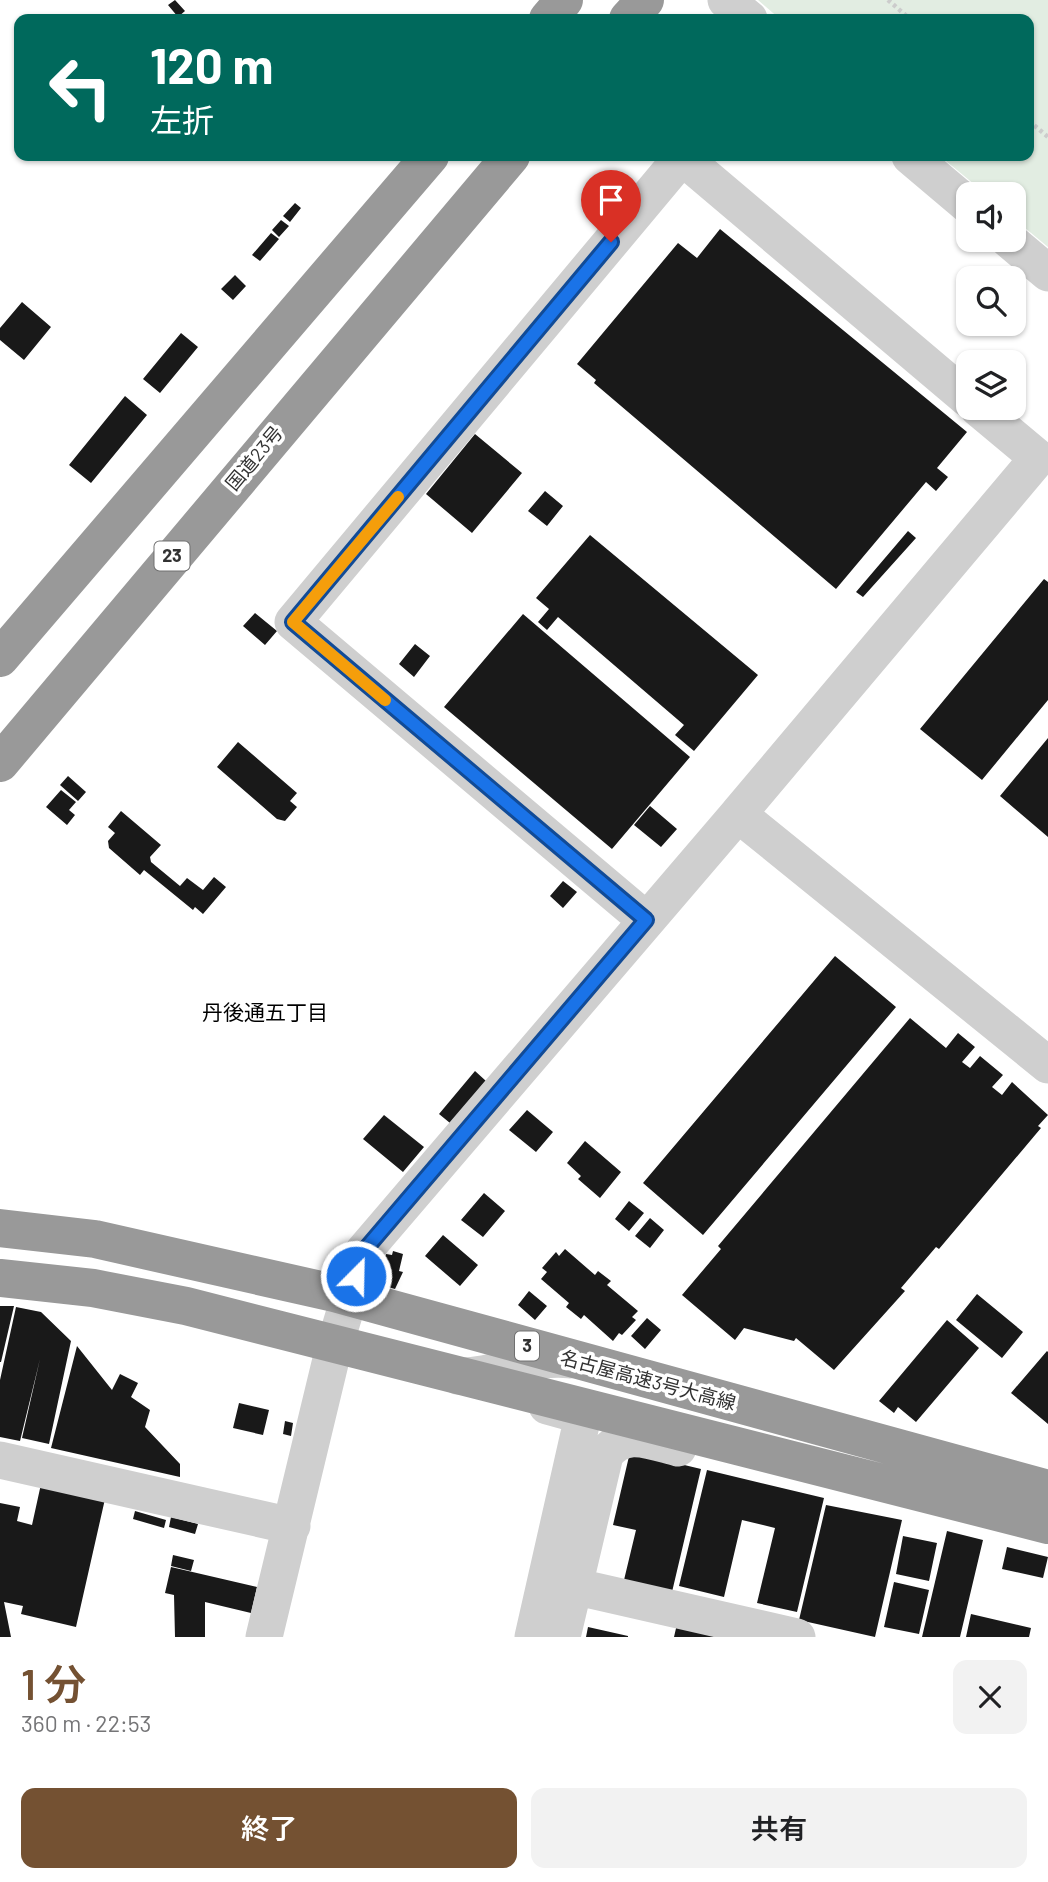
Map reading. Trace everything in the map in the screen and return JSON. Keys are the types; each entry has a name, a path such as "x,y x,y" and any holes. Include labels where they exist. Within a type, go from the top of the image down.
{"highway":[{"path":"552,14 564,0"},
{"path":"632,14 645,0"},
{"path":"0,658 425,161"},
{"name":"国道23号","path":"0,763 507,161"},
{"name":"名古屋高速3号大高線","path":"0,1228 95,1239 334,1293 1048,1488"},
{"name":"名古屋高速3号大高線","path":"0,1278 93,1288 186,1306 1048,1525"},
{"path":"583,1416 594,1407 608,1403 1048,1516"}],"street":[{"path":"726,0 743,14"},
{"path":"646,920 293,622 679,161"},
{"path":"687,161 956,389"},
{"path":"916,161 956,195"},
{"path":"1023,252 1048,273"},
{"path":"264,1637 333,1351 363,1252 1038,458 992,420"},
{"path":"738,814 1048,1065"},
{"path":"0,1286 70,1291 136,1303 583,1416 533,1637"},
{"path":"419,1373 462,1377 556,1358 576,1361 1048,1488"},
{"path":"562,1637 605,1455 612,1445 635,1437 1048,1543"},
{"path":"0,1460 292,1526"},
{"path":"573,1586 797,1637"}],"path":[{"path":"888,0 904,14"},
{"path":"1034,125 1048,137"}],"shaded area":[{"path":"758,0 1048,0 1048,247 1026,229 1026,182 971,182 946,161 1034,161 1034,14 774,14"}],"building":[{"path":"175,0 185,11 176,14 168,5"},
{"path":"295,203 301,208 290,222 283,216"},
{"path":"281,220 289,226 279,237 272,230"},
{"path":"720,229 967,432 937,468 948,477 936,491 926,482 836,589 594,383 596,380 577,364 678,243 697,258"},
{"path":"271,233 279,239 260,261 252,255"},
{"path":"235,275 246,286 233,300 221,289"},
{"path":"22,302 51,327 24,360 0,340 0,328"},
{"path":"181,333 198,347 160,393 143,379"},
{"path":"125,396 147,415 91,483 69,465"},
{"path":"475,434 522,473 472,533 426,494"},
{"path":"545,491 563,506 547,526 528,511"},
{"path":"908,531 916,538 863,597 856,592"},
{"path":"590,535 758,675 694,751 675,735 684,725 558,617 547,630 538,622 549,609 536,598"},
{"path":"1044,579 1048,582 1048,700 982,780 920,729"},
{"path":"255,613 277,631 265,645 243,626"},
{"path":"523,614 690,757 612,849 444,707"},
{"path":"415,644 430,656 414,677 399,664"},
{"path":"1048,738 1048,837 1000,796"},
{"path":"238,742 297,793 290,801 297,807 285,821 277,819 217,767"},
{"path":"68,776 86,792 78,801 60,785"},
{"path":"61,790 76,802 69,810 75,815 67,825 46,807"},
{"path":"650,806 677,829 661,847 634,825"},
{"path":"121,811 161,845 150,857 151,862 180,886 187,878 203,890 214,877 226,887 203,914 195,907 193,910 144,870 140,875 109,848 108,841 115,833 108,827"},
{"path":"563,881 577,892 563,908 550,896"},
{"path":"835,956 896,1007 703,1235 643,1183"},
{"path":"910,1018 946,1048 958,1033 975,1047 962,1062 970,1068 980,1056 1003,1075 992,1087 1002,1095 1012,1082 1048,1115 1038,1126 1041,1128 939,1249 936,1247 901,1288 905,1291 834,1370 796,1338 794,1341 744,1328 735,1340 682,1295 721,1249 718,1246"},
{"path":"475,1071 486,1081 450,1123 439,1114"},
{"path":"527,1110 553,1132 536,1152 509,1130"},
{"path":"384,1115 424,1147 403,1172 363,1139"},
{"path":"585,1141 621,1172 600,1198 578,1179 581,1176 567,1163"},
{"path":"484,1193 505,1211 483,1237 461,1220"},
{"path":"629,1201 644,1213 629,1231 615,1219"},
{"path":"650,1218 664,1230 650,1248 635,1236"},
{"path":"443,1235 478,1265 460,1286 425,1256"},
{"path":"565,1249 595,1275 598,1271 611,1281 607,1285 638,1311 632,1317 636,1320 613,1341 584,1315 581,1319 566,1307 569,1303 541,1279 547,1272 542,1268 556,1252 559,1256"},
{"path":"393,1251 403,1254 399,1271 403,1272 395,1289 378,1284 386,1254 392,1255"},
{"path":"529,1291 547,1306 535,1320 518,1305"},
{"path":"977,1294 1023,1332 1002,1358 956,1320"},
{"path":"0,1306 14,1306 1,1362 0,1362"},
{"path":"16,1307 41,1312 71,1341 49,1444 22,1438 40,1359 20,1441 0,1437 0,1380"},
{"path":"647,1318 661,1330 645,1349 631,1336"},
{"path":"947,1320 979,1348 916,1422 898,1407 894,1413 879,1401"},
{"path":"77,1346 112,1390 120,1374 138,1383 131,1397 150,1410 145,1427 180,1464 180,1477 51,1448"},
{"path":"1048,1352 1048,1424 1011,1393"},
{"path":"239,1403 269,1410 263,1435 233,1428"},
{"path":"285,1421 293,1423 291,1436 283,1434"},
{"path":"630,1452 701,1469 672,1592 624,1580 636,1530 613,1525"},
{"path":"707,1470 824,1498 797,1612 757,1603 775,1528 742,1520 724,1597 679,1586"},
{"path":"41,1484 105,1499 76,1627 21,1614 23,1606 4,1602 11,1637 0,1637 0,1503 20,1507 17,1521 32,1525"},
{"path":"826,1505 902,1520 875,1637 799,1620"},
{"path":"135,1511 166,1520 164,1528 133,1519"},
{"path":"171,1517 198,1524 195,1534 169,1527"},
{"path":"947,1531 983,1540 960,1637 922,1637"},
{"path":"903,1536 937,1543 929,1581 896,1574"},
{"path":"1007,1547 1048,1557 1043,1578 1002,1569"},
{"path":"173,1555 194,1560 191,1571 171,1566"},
{"path":"171,1567 257,1587 251,1613 205,1602 205,1637 175,1637 174,1595 165,1593"},
{"path":"894,1582 929,1590 919,1634 884,1627"},
{"path":"971,1614 1031,1628 1029,1637 966,1637"},
{"path":"677,1624 731,1637 674,1637"},
{"path":"588,1627 628,1636 628,1637 586,1637"}],"slow traffic":[{"path":"385,700 293,622 398,497"}],"district":[{"name":"丹後通五丁目","path":"265,1013"}],"route":[{"path":"356,1276 363,1252 646,920 293,622 611,242"}]}
